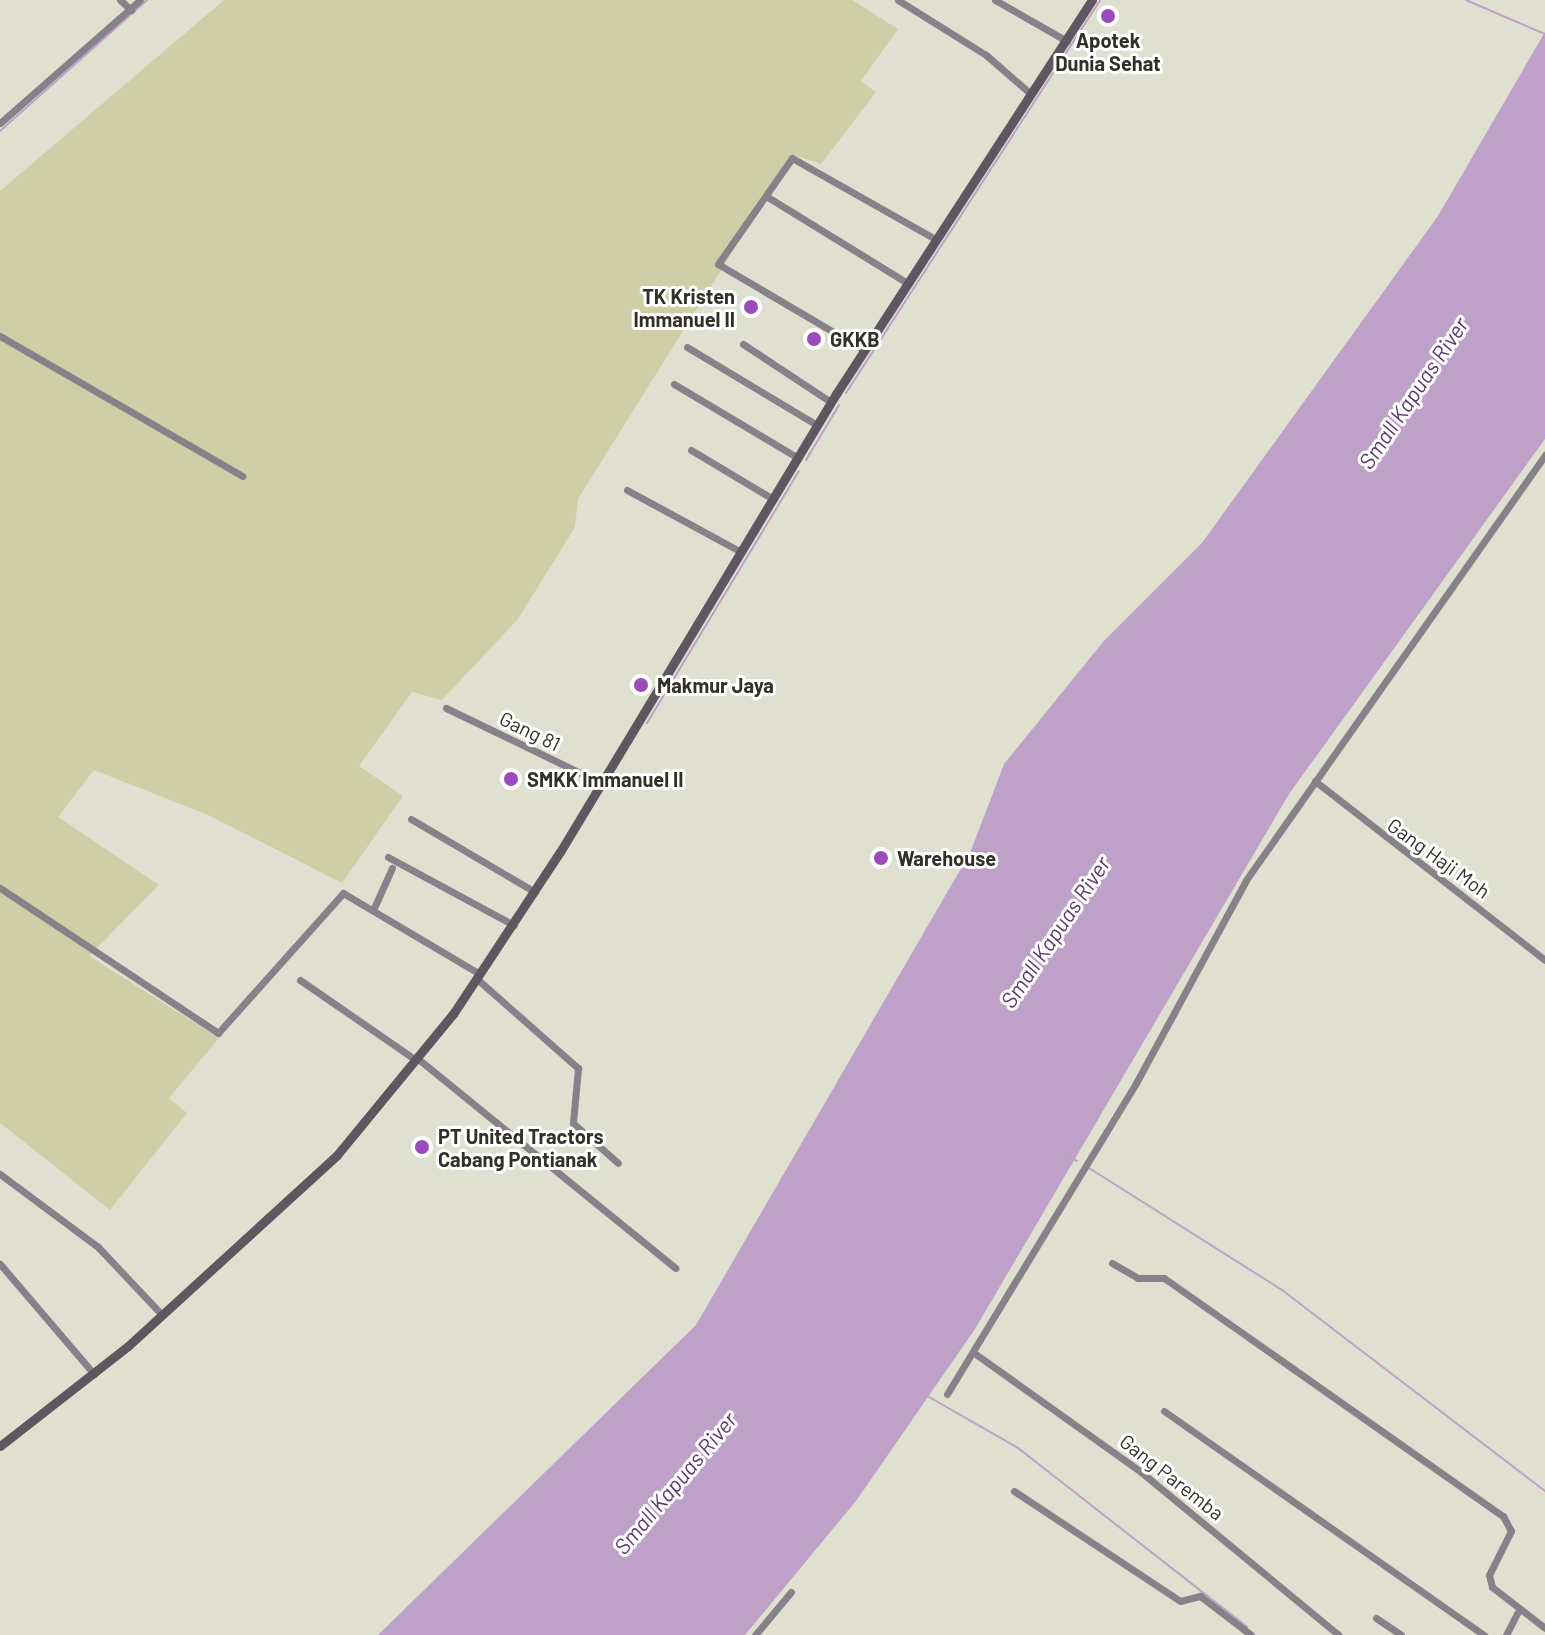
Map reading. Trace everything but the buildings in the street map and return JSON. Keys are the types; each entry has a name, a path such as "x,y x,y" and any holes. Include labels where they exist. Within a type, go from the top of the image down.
{"main road":[{"path":"0,1446 94,1374 337,1155 417,1059 514,925 831,402 906,282 1092,0"}],"street":[{"path":"120,0 131,10"},
{"path":"0,123 140,0"},
{"path":"898,0 974,46 1031,94"},
{"path":"995,0 1067,41"},
{"path":"864,350 718,264 792,158 935,239"},
{"path":"766,196 906,282"},
{"path":"0,336 242,476"},
{"path":"743,344 831,402"},
{"path":"687,347 817,425"},
{"path":"674,384 798,458"},
{"path":"691,450 773,499"},
{"path":"947,1394 977,1355 1231,904 1545,455"},
{"path":"627,490 741,552"},
{"name":"Gang 81","path":"446,708 599,782"},
{"name":"Gang Haji Moh","path":"1315,781 1545,960"},
{"path":"411,819 535,892"},
{"path":"388,857 514,925"},
{"path":"374,908 392,868"},
{"path":"0,888 222,1034 343,893 374,908 478,976 578,1068 573,1123 618,1163"},
{"path":"300,980 417,1059 675,1268"},
{"path":"0,1174 92,1241 162,1315"},
{"path":"1112,1263 1138,1278 1164,1278 1503,1516 1511,1531 1489,1575 1517,1613 1545,1628"},
{"path":"0,1264 94,1374"},
{"name":"Gang Paremba","path":"977,1355 1141,1472 1339,1635"},
{"path":"1164,1411 1484,1635"},
{"path":"1014,1491 1180,1601 1200,1596 1251,1635"},
{"path":"755,1635 791,1592"},
{"path":"1506,1635 1517,1613"},
{"path":"1376,1618 1401,1635"}],"green space":[{"path":"224,0 852,0 898,29 861,81 876,92 821,164 793,155 578,499 575,527 518,619 442,700 412,692 359,766 403,796 342,883 208,815 94,770 58,817 159,885 89,956 219,1038 169,1098 187,1113 110,1210 0,1123 0,191"}],"water":[{"name":"Small Kapuas River","path":"1545,32 1545,439 1289,794 975,1329 856,1501 745,1635 378,1635 696,1325 970,853 1004,764 1103,642 1202,543 1438,216"}],"waterway":[{"path":"0,131 147,0"},
{"path":"846,393 1100,0"},
{"path":"1466,0 1545,34"},
{"path":"806,460 839,405"},
{"path":"647,723 799,471"},
{"path":"1068,1156 1077,1161"},
{"path":"1089,1168 1282,1290 1545,1491"},
{"path":"929,1397 1018,1448 1247,1627"}],"place":[{"name":"Apotek Dunia Sehat","path":"1108,16"},
{"name":"TK Kristen Immanuel II","path":"751,307"},
{"name":"GKKB","path":"814,339"},
{"name":"Makmur Jaya","path":"641,685"},
{"name":"SMKK Immanuel II","path":"511,779"},
{"name":"Warehouse","path":"881,858"},
{"name":"PT United Tractors Cabang Pontianak","path":"422,1147"}]}
